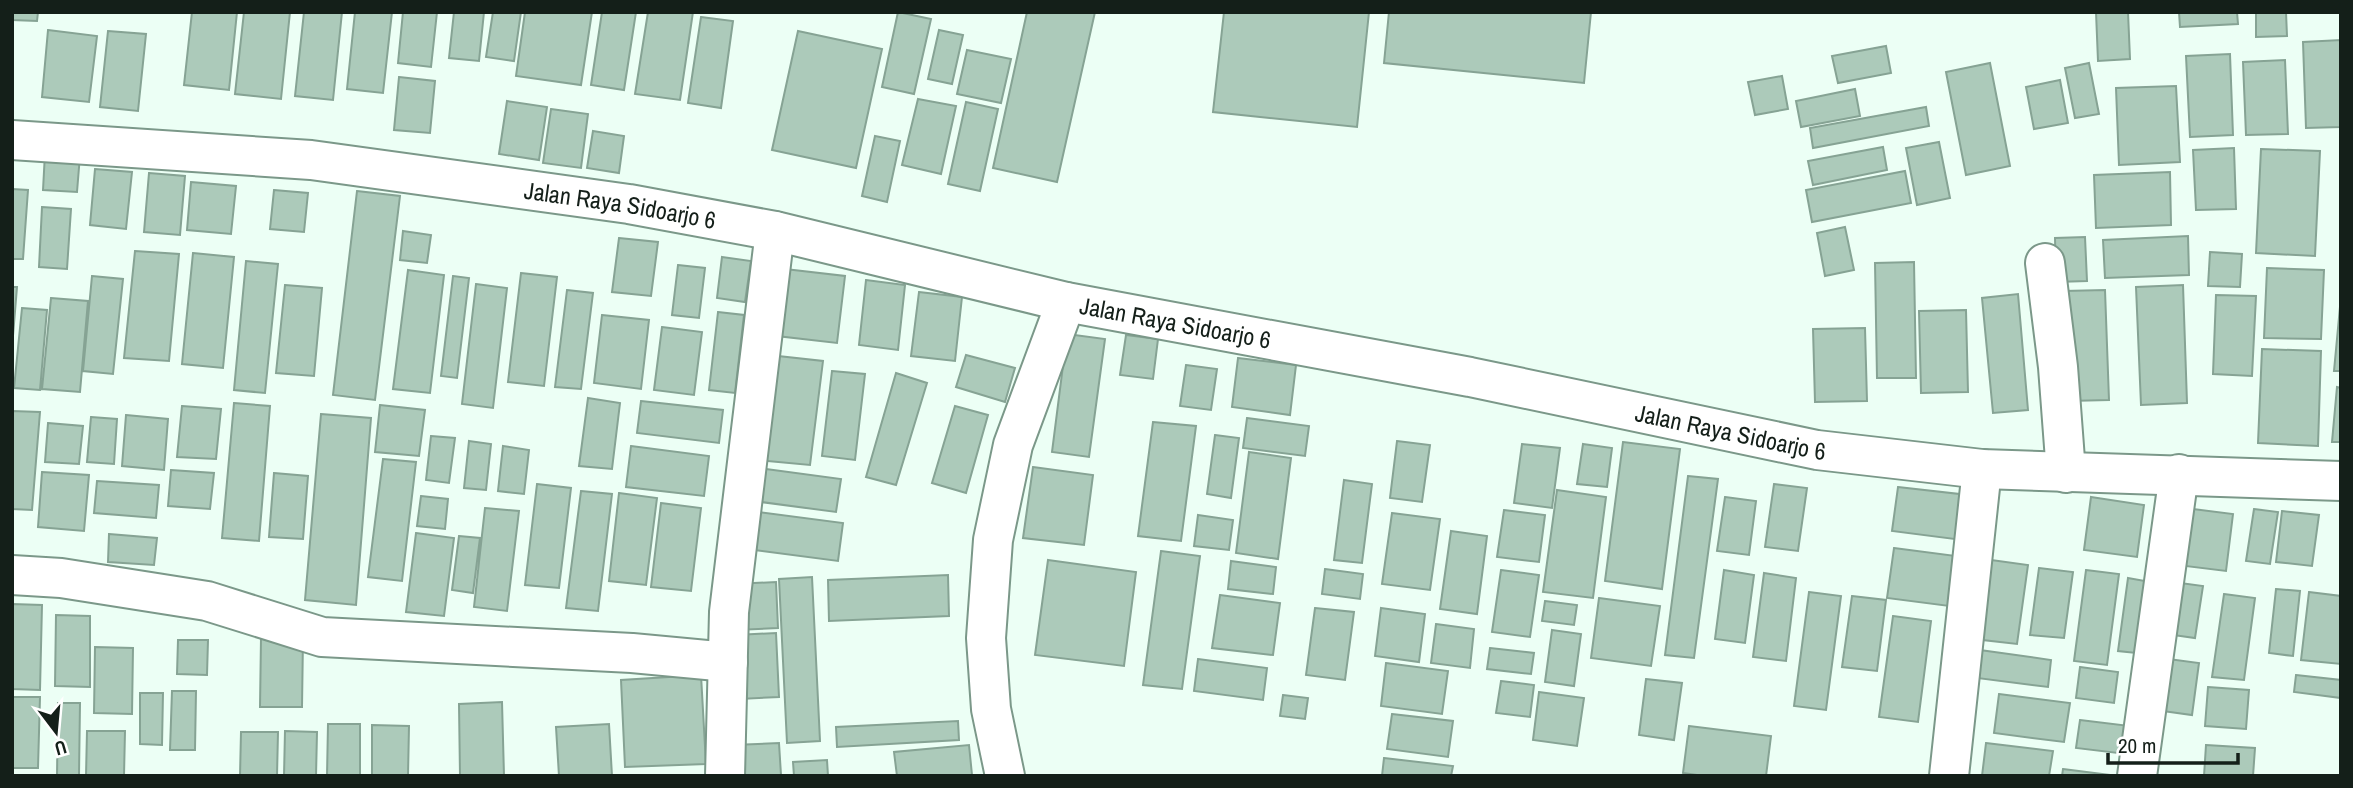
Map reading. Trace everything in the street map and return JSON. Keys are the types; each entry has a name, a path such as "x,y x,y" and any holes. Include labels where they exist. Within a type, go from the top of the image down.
{"street":[{"name":"Jalan Raya Sidoarjo 6","path":"12,140 311,160 629,204 775,231 1066,302 1470,377 1817,450 1982,469 2341,481"},
{"path":"725,776 729,612 775,231"},
{"path":"2045,263 2058,367 2066,473"},
{"path":"1005,776 991,709 986,638 993,540 1013,445 1066,302"},
{"path":"1949,776 1982,469"},
{"path":"2137,776 2179,474"},
{"path":"12,575 61,578 207,601 322,637 632,653 728,662"}],"building":[{"path":"12,12 38,12 37,21 12,20"},
{"path":"192,12 237,12 229,90 184,85"},
{"path":"244,12 290,12 281,99 235,94"},
{"path":"304,12 342,12 333,100 295,96"},
{"path":"355,12 392,12 383,93 347,89"},
{"path":"403,12 437,12 431,67 398,63"},
{"path":"454,12 484,12 479,61 449,58"},
{"path":"493,12 521,12 514,61 486,57"},
{"path":"525,12 592,12 581,85 516,76"},
{"path":"602,12 636,12 624,90 591,85"},
{"path":"648,12 693,12 680,100 635,94"},
{"path":"898,12 931,19 914,94 882,87"},
{"path":"1027,12 1095,12 1057,182 993,168"},
{"path":"1224,12 1369,12 1357,127 1213,112"},
{"path":"1389,12 1591,12 1584,83 1384,63"},
{"path":"2096,12 2128,12 2130,59 2098,61"},
{"path":"2179,12 2237,12 2238,24 2180,27"},
{"path":"2256,12 2286,12 2287,36 2256,37"},
{"path":"701,17 733,21 721,108 688,103"},
{"path":"48,30 97,36 89,102 42,97"},
{"path":"939,30 963,35 952,84 928,79"},
{"path":"108,31 146,34 138,111 100,107"},
{"path":"798,31 882,49 856,168 772,150"},
{"path":"2341,40 2341,127 2306,128 2303,42"},
{"path":"1886,46 1891,73 1838,83 1832,56"},
{"path":"967,50 1011,59 1001,103 957,94"},
{"path":"2230,54 2233,135 2190,137 2186,56"},
{"path":"2285,60 2288,134 2246,135 2243,62"},
{"path":"1990,63 2010,166 1966,175 1946,72"},
{"path":"2089,63 2099,114 2075,118 2065,68"},
{"path":"1782,76 1788,109 1755,115 1748,82"},
{"path":"399,77 435,81 430,133 394,130"},
{"path":"2060,80 2068,123 2034,129 2026,87"},
{"path":"2176,86 2180,162 2119,165 2116,88"},
{"path":"1855,89 1860,116 1801,127 1796,101"},
{"path":"918,99 956,106 941,174 902,165"},
{"path":"507,101 547,107 539,160 499,154"},
{"path":"966,102 998,109 980,191 948,184"},
{"path":"1926,107 1929,126 1813,148 1810,128"},
{"path":"551,109 588,114 581,168 543,163"},
{"path":"593,131 624,136 619,173 587,168"},
{"path":"875,136 900,141 887,202 862,196"},
{"path":"1939,142 1950,198 1917,205 1906,148"},
{"path":"1883,147 1887,170 1813,185 1808,161"},
{"path":"2234,148 2236,209 2196,210 2193,150"},
{"path":"2261,149 2320,151 2315,256 2256,253"},
{"path":"45,153 80,155 77,192 43,190"},
{"path":"95,169 132,172 126,229 90,225"},
{"path":"1905,171 1911,203 1812,222 1806,190"},
{"path":"2170,172 2171,225 2096,228 2094,175"},
{"path":"149,173 185,176 180,235 144,232"},
{"path":"191,182 236,186 231,234 187,230"},
{"path":"12,189 28,190 23,259 12,259"},
{"path":"274,190 308,193 304,232 270,229"},
{"path":"357,191 400,196 375,400 333,395"},
{"path":"42,207 71,209 67,269 39,267"},
{"path":"1845,227 1854,270 1825,276 1817,233"},
{"path":"403,231 431,235 427,263 400,260"},
{"path":"2188,236 2189,275 2105,278 2103,240"},
{"path":"2085,237 2087,281 2056,282 2055,238"},
{"path":"619,238 658,242 651,296 612,292"},
{"path":"135,251 179,254 169,361 124,358"},
{"path":"2210,252 2242,254 2240,287 2208,286"},
{"path":"193,253 234,257 223,368 182,364"},
{"path":"722,257 751,261 745,302 717,298"},
{"path":"246,261 278,264 265,393 234,390"},
{"path":"1914,262 1916,378 1877,378 1875,263"},
{"path":"678,265 705,268 699,318 672,315"},
{"path":"2267,268 2324,270 2321,339 2264,338"},
{"path":"785,269 845,276 837,343 777,336"},
{"path":"408,270 444,275 430,393 393,389"},
{"path":"521,273 557,277 544,386 508,382"},
{"path":"92,276 123,279 113,374 83,371"},
{"path":"453,276 469,278 457,378 441,376"},
{"path":"866,280 905,285 898,350 859,345"},
{"path":"476,284 507,288 493,408 462,404"},
{"path":"285,285 322,288 314,376 276,373"},
{"path":"2183,285 2187,403 2141,405 2136,287"},
{"path":"12,287 17,287 12,348"},
{"path":"567,290 593,293 581,389 555,387"},
{"path":"2105,290 2109,400 2068,401 2064,291"},
{"path":"919,292 962,297 955,361 911,356"},
{"path":"2018,294 2028,410 1993,413 1982,298"},
{"path":"2216,295 2256,296 2252,376 2213,374"},
{"path":"2341,296 2341,371 2334,371"},
{"path":"51,298 88,301 80,392 42,389"},
{"path":"22,308 47,310 40,390 14,388"},
{"path":"1966,310 1968,392 1921,393 1919,311"},
{"path":"718,312 744,315 735,393 709,390"},
{"path":"602,315 649,320 641,389 594,383"},
{"path":"662,327 702,332 694,395 654,390"},
{"path":"1865,328 1867,401 1815,402 1813,329"},
{"path":"1067,334 1105,339 1089,457 1052,452"},
{"path":"1126,335 1158,339 1153,379 1120,375"},
{"path":"2262,349 2321,351 2318,446 2258,443"},
{"path":"769,355 823,361 810,465 756,460"},
{"path":"966,355 1015,368 1005,402 956,387"},
{"path":"1238,358 1296,365 1290,415 1232,407"},
{"path":"1186,365 1217,369 1211,410 1180,406"},
{"path":"832,371 865,374 855,460 822,456"},
{"path":"896,373 927,383 896,485 866,477"},
{"path":"2337,387 2341,388 2341,442 2332,442"},
{"path":"588,398 620,403 612,469 579,466"},
{"path":"641,401 723,410 719,443 637,433"},
{"path":"234,403 270,406 259,541 222,538"},
{"path":"380,405 425,410 419,456 375,452"},
{"path":"182,406 221,409 216,459 177,457"},
{"path":"955,406 988,415 966,493 932,483"},
{"path":"12,411 40,412 32,510 12,509"},
{"path":"321,414 371,418 356,605 305,600"},
{"path":"126,415 168,419 164,470 122,466"},
{"path":"91,417 117,419 114,464 87,462"},
{"path":"1247,418 1309,426 1305,456 1243,448"},
{"path":"1153,422 1196,426 1181,541 1138,536"},
{"path":"48,423 83,426 79,464 45,462"},
{"path":"1215,435 1239,438 1231,498 1207,494"},
{"path":"431,436 455,438 449,483 426,480"},
{"path":"469,441 491,444 486,490 464,488"},
{"path":"1397,441 1430,445 1422,502 1390,498"},
{"path":"1623,442 1680,449 1662,589 1605,581"},
{"path":"1522,444 1560,448 1552,508 1514,503"},
{"path":"1583,444 1612,448 1607,487 1577,484"},
{"path":"503,446 529,450 524,494 498,491"},
{"path":"631,446 709,456 704,496 626,487"},
{"path":"1249,452 1291,458 1278,559 1236,553"},
{"path":"383,459 416,462 402,581 368,577"},
{"path":"1033,467 1093,475 1084,545 1023,538"},
{"path":"766,469 841,479 836,512 761,502"},
{"path":"171,470 214,473 210,509 168,506"},
{"path":"42,472 89,475 84,531 38,527"},
{"path":"274,473 308,476 303,539 269,537"},
{"path":"1688,476 1718,479 1694,658 1665,655"},
{"path":"1344,480 1372,484 1362,563 1334,560"},
{"path":"97,481 159,485 156,518 94,513"},
{"path":"537,484 571,488 559,588 525,585"},
{"path":"1774,484 1807,488 1798,551 1765,547"},
{"path":"1898,487 1968,495 1962,540 1892,531"},
{"path":"1557,490 1606,497 1593,598 1543,592"},
{"path":"581,491 612,494 598,611 566,608"},
{"path":"619,493 657,498 646,585 609,581"},
{"path":"421,496 448,499 445,529 417,526"},
{"path":"1725,497 1756,501 1749,555 1717,551"},
{"path":"2091,497 2144,505 2137,557 2084,550"},
{"path":"661,503 701,508 691,591 651,587"},
{"path":"2177,507 2233,514 2226,571 2169,564"},
{"path":"485,508 519,511 507,611 474,607"},
{"path":"2254,509 2278,512 2270,564 2246,561"},
{"path":"1504,510 1545,515 1539,562 1497,557"},
{"path":"751,511 843,523 838,561 746,549"},
{"path":"2282,511 2319,515 2312,566 2276,562"},
{"path":"1392,513 1440,519 1430,590 1382,584"},
{"path":"1198,515 1233,520 1229,550 1194,546"},
{"path":"1451,531 1487,536 1477,614 1440,609"},
{"path":"416,533 454,538 444,616 406,612"},
{"path":"109,534 157,538 154,565 108,562"},
{"path":"459,536 480,538 473,593 452,590"},
{"path":"1894,548 1956,556 1949,606 1887,598"},
{"path":"1161,551 1200,556 1182,689 1143,685"},
{"path":"1984,559 2028,565 2017,644 1974,639"},
{"path":"1048,560 1136,572 1124,666 1035,655"},
{"path":"1231,561 1276,567 1273,594 1228,589"},
{"path":"2039,568 2073,572 2064,638 2030,635"},
{"path":"1325,569 1363,574 1360,599 1322,594"},
{"path":"1501,570 1539,575 1530,637 1492,632"},
{"path":"1724,570 1754,575 1745,643 1715,639"},
{"path":"2086,570 2119,574 2107,665 2074,661"},
{"path":"1764,573 1796,578 1786,661 1753,657"},
{"path":"948,575 949,616 829,621 828,580"},
{"path":"812,577 820,741 787,743 779,579"},
{"path":"2128,578 2145,581 2136,653 2118,651"},
{"path":"776,582 778,628 736,630 734,584"},
{"path":"2173,582 2203,586 2195,638 2166,634"},
{"path":"2276,589 2300,591 2293,656 2269,653"},
{"path":"1809,592 1841,596 1826,710 1794,706"},
{"path":"2309,592 2341,596 2341,664 2301,660"},
{"path":"2224,594 2255,598 2244,680 2212,677"},
{"path":"1220,595 1280,603 1273,655 1212,648"},
{"path":"1852,596 1886,600 1877,671 1842,667"},
{"path":"1599,598 1660,606 1651,666 1591,658"},
{"path":"1545,601 1577,605 1574,625 1542,621"},
{"path":"12,604 42,605 40,690 12,689"},
{"path":"1315,608 1354,612 1345,680 1306,675"},
{"path":"1381,608 1425,614 1419,662 1375,656"},
{"path":"56,615 90,616 90,687 55,686"},
{"path":"1893,616 1931,621 1918,722 1879,717"},
{"path":"1436,624 1474,629 1470,668 1431,663"},
{"path":"1552,630 1581,634 1574,686 1545,682"},
{"path":"776,633 779,697 740,699 736,635"},
{"path":"261,638 303,638 302,707 260,707"},
{"path":"178,640 208,640 207,675 177,674"},
{"path":"95,647 133,648 132,714 94,713"},
{"path":"1490,648 1534,653 1531,674 1487,669"},
{"path":"1980,650 2051,660 2048,687 1977,678"},
{"path":"2161,658 2199,663 2192,715 2155,710"},
{"path":"1198,659 1267,668 1263,700 1194,691"},
{"path":"1386,663 1448,671 1442,714 1381,706"},
{"path":"2080,667 2118,672 2114,703 2076,698"},
{"path":"701,675 706,764 625,767 621,680"},
{"path":"2296,675 2341,680 2341,698 2294,692"},
{"path":"1646,679 1682,683 1674,740 1639,735"},
{"path":"1501,681 1534,685 1530,717 1496,713"},
{"path":"2208,687 2249,690 2246,729 2205,726"},
{"path":"172,691 196,691 195,750 170,750"},
{"path":"1539,692 1584,698 1577,746 1533,740"},
{"path":"140,693 163,693 162,745 140,744"},
{"path":"1999,694 2070,703 2064,742 1994,733"},
{"path":"1283,695 1308,698 1305,719 1280,716"},
{"path":"12,697 40,697 38,768 12,768"},
{"path":"502,702 504,776 460,776 459,704"},
{"path":"58,703 80,703 79,776 57,776"},
{"path":"1392,714 1453,721 1448,757 1387,749"},
{"path":"2080,720 2130,726 2126,754 2076,748"},
{"path":"958,721 959,740 837,747 836,727"},
{"path":"328,724 360,724 360,776 327,776"},
{"path":"609,724 612,776 559,776 556,727"},
{"path":"372,725 409,726 408,776 372,776"},
{"path":"1689,726 1771,736 1766,776 1704,776 1683,773"},
{"path":"87,731 125,731 124,776 86,776"},
{"path":"285,731 317,732 316,776 284,776"},
{"path":"241,732 278,732 277,776 240,776"},
{"path":"779,743 781,775 735,776 733,745"},
{"path":"1986,743 2053,751 2049,776 1982,776"},
{"path":"969,745 972,775 897,776 894,752"},
{"path":"2206,745 2255,748 2253,776 2204,776"},
{"path":"1384,758 1453,766 1451,776 1382,776"},
{"path":"827,760 828,776 794,776 793,762"},
{"path":"2063,769 2118,776 2062,776"}]}
